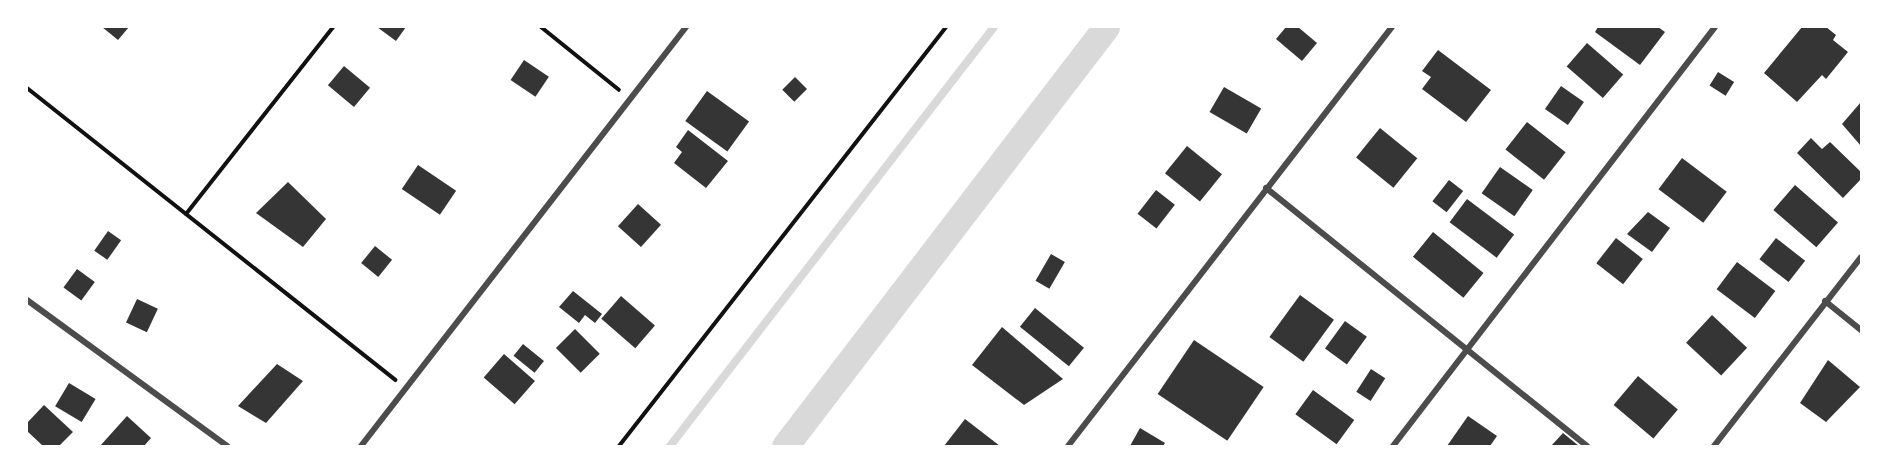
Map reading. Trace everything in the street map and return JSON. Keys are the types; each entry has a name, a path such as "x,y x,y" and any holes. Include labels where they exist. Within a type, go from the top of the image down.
{"street":[{"path":"361,446 632,100 686,27"},
{"path":"1068,446 1392,27"},
{"path":"1393,446 1715,27"},
{"path":"1266,188 1587,446"},
{"path":"1714,446 1861,257"},
{"path":"27,300 227,446"},
{"path":"1825,301 1861,330"}],"path":[{"path":"186,214 333,27"},
{"path":"541,27 632,100"},
{"path":"619,446 946,27"},
{"path":"27,88 405,387"}],"building":[{"path":"102,27 129,27 118,40"},
{"path":"377,27 406,27 396,41"},
{"path":"1286,27 1298,27 1317,43 1302,61 1276,39"},
{"path":"1598,27 1658,27 1665,32 1640,65 1595,32"},
{"path":"1802,27 1826,27 1836,35 1833,40 1848,52 1826,79 1822,75 1797,102 1764,73"},
{"path":"1587,43 1623,74 1603,98 1567,66"},
{"path":"1438,50 1491,90 1466,122 1422,89 1431,77 1422,71"},
{"path":"524,60 549,77 535,97 511,80"},
{"path":"344,66 370,88 354,107 328,85"},
{"path":"1718,72 1734,82 1726,96 1710,86"},
{"path":"795,77 807,89 794,102 782,90"},
{"path":"1561,86 1584,102 1568,125 1545,109"},
{"path":"1224,87 1261,108 1247,134 1210,112"},
{"path":"707,91 749,122 727,151 685,121"},
{"path":"1861,102 1861,146 1842,124"},
{"path":"1527,122 1566,152 1544,180 1505,150"},
{"path":"1380,128 1417,158 1393,188 1356,158"},
{"path":"688,130 728,161 706,188 674,163 682,152 676,147"},
{"path":"1811,138 1822,149 1830,142 1861,172 1861,179 1843,198 1797,153"},
{"path":"1187,146 1222,174 1200,202 1165,173"},
{"path":"1682,158 1727,192 1703,223 1659,189"},
{"path":"418,165 456,191 440,215 402,189"},
{"path":"1500,167 1533,190 1514,216 1482,193"},
{"path":"1449,180 1463,191 1447,212 1432,201"},
{"path":"288,182 326,219 303,247 256,213"},
{"path":"1795,185 1838,222 1816,247 1773,210"},
{"path":"1156,190 1175,205 1156,228 1138,214"},
{"path":"1467,199 1514,235 1497,258 1450,222"},
{"path":"638,204 661,225 641,247 618,226"},
{"path":"1648,212 1670,228 1652,252 1627,234"},
{"path":"108,231 121,240 107,260 94,251"},
{"path":"1433,232 1484,273 1463,298 1413,257"},
{"path":"1616,238 1643,259 1623,284 1596,263"},
{"path":"1776,238 1805,261 1789,282 1759,259"},
{"path":"375,246 392,260 378,277 361,263"},
{"path":"1051,254 1065,262 1049,289 1036,281"},
{"path":"1737,262 1775,291 1755,318 1717,289"},
{"path":"77,269 95,282 81,301 63,288"},
{"path":"573,291 602,314 595,323 585,315 579,323 559,307"},
{"path":"1300,295 1334,320 1303,362 1269,337"},
{"path":"621,296 655,326 635,348 601,319"},
{"path":"137,299 158,309 147,332 126,323"},
{"path":"1035,308 1084,348 1069,366 1020,327"},
{"path":"1712,315 1747,348 1721,376 1686,343"},
{"path":"1345,321 1367,337 1347,364 1325,349"},
{"path":"1002,327 1063,379 1024,405 972,365"},
{"path":"575,329 600,354 581,373 556,348"},
{"path":"1194,340 1264,387 1227,441 1158,394"},
{"path":"523,344 544,361 535,373 514,356"},
{"path":"504,354 535,381 515,404 484,377"},
{"path":"1828,360 1860,387 1826,422 1800,403"},
{"path":"277,364 303,381 266,423 238,406"},
{"path":"1371,369 1385,378 1371,401 1356,392"},
{"path":"1638,376 1678,409 1653,439 1614,405"},
{"path":"69,383 96,399 82,422 55,406"},
{"path":"1313,390 1354,420 1337,444 1295,414"},
{"path":"44,405 73,432 59,446 43,446 27,431 27,423"},
{"path":"127,416 151,438 144,446 100,446"},
{"path":"1468,416 1497,436 1490,446 1447,446"},
{"path":"965,419 1000,446 944,446"},
{"path":"1140,428 1165,443 1163,446 1130,446"},
{"path":"1563,433 1579,446 1551,446"}],"waterway":[{"path":"670,446 994,27"},
{"path":"785,446 1106,27"}]}
